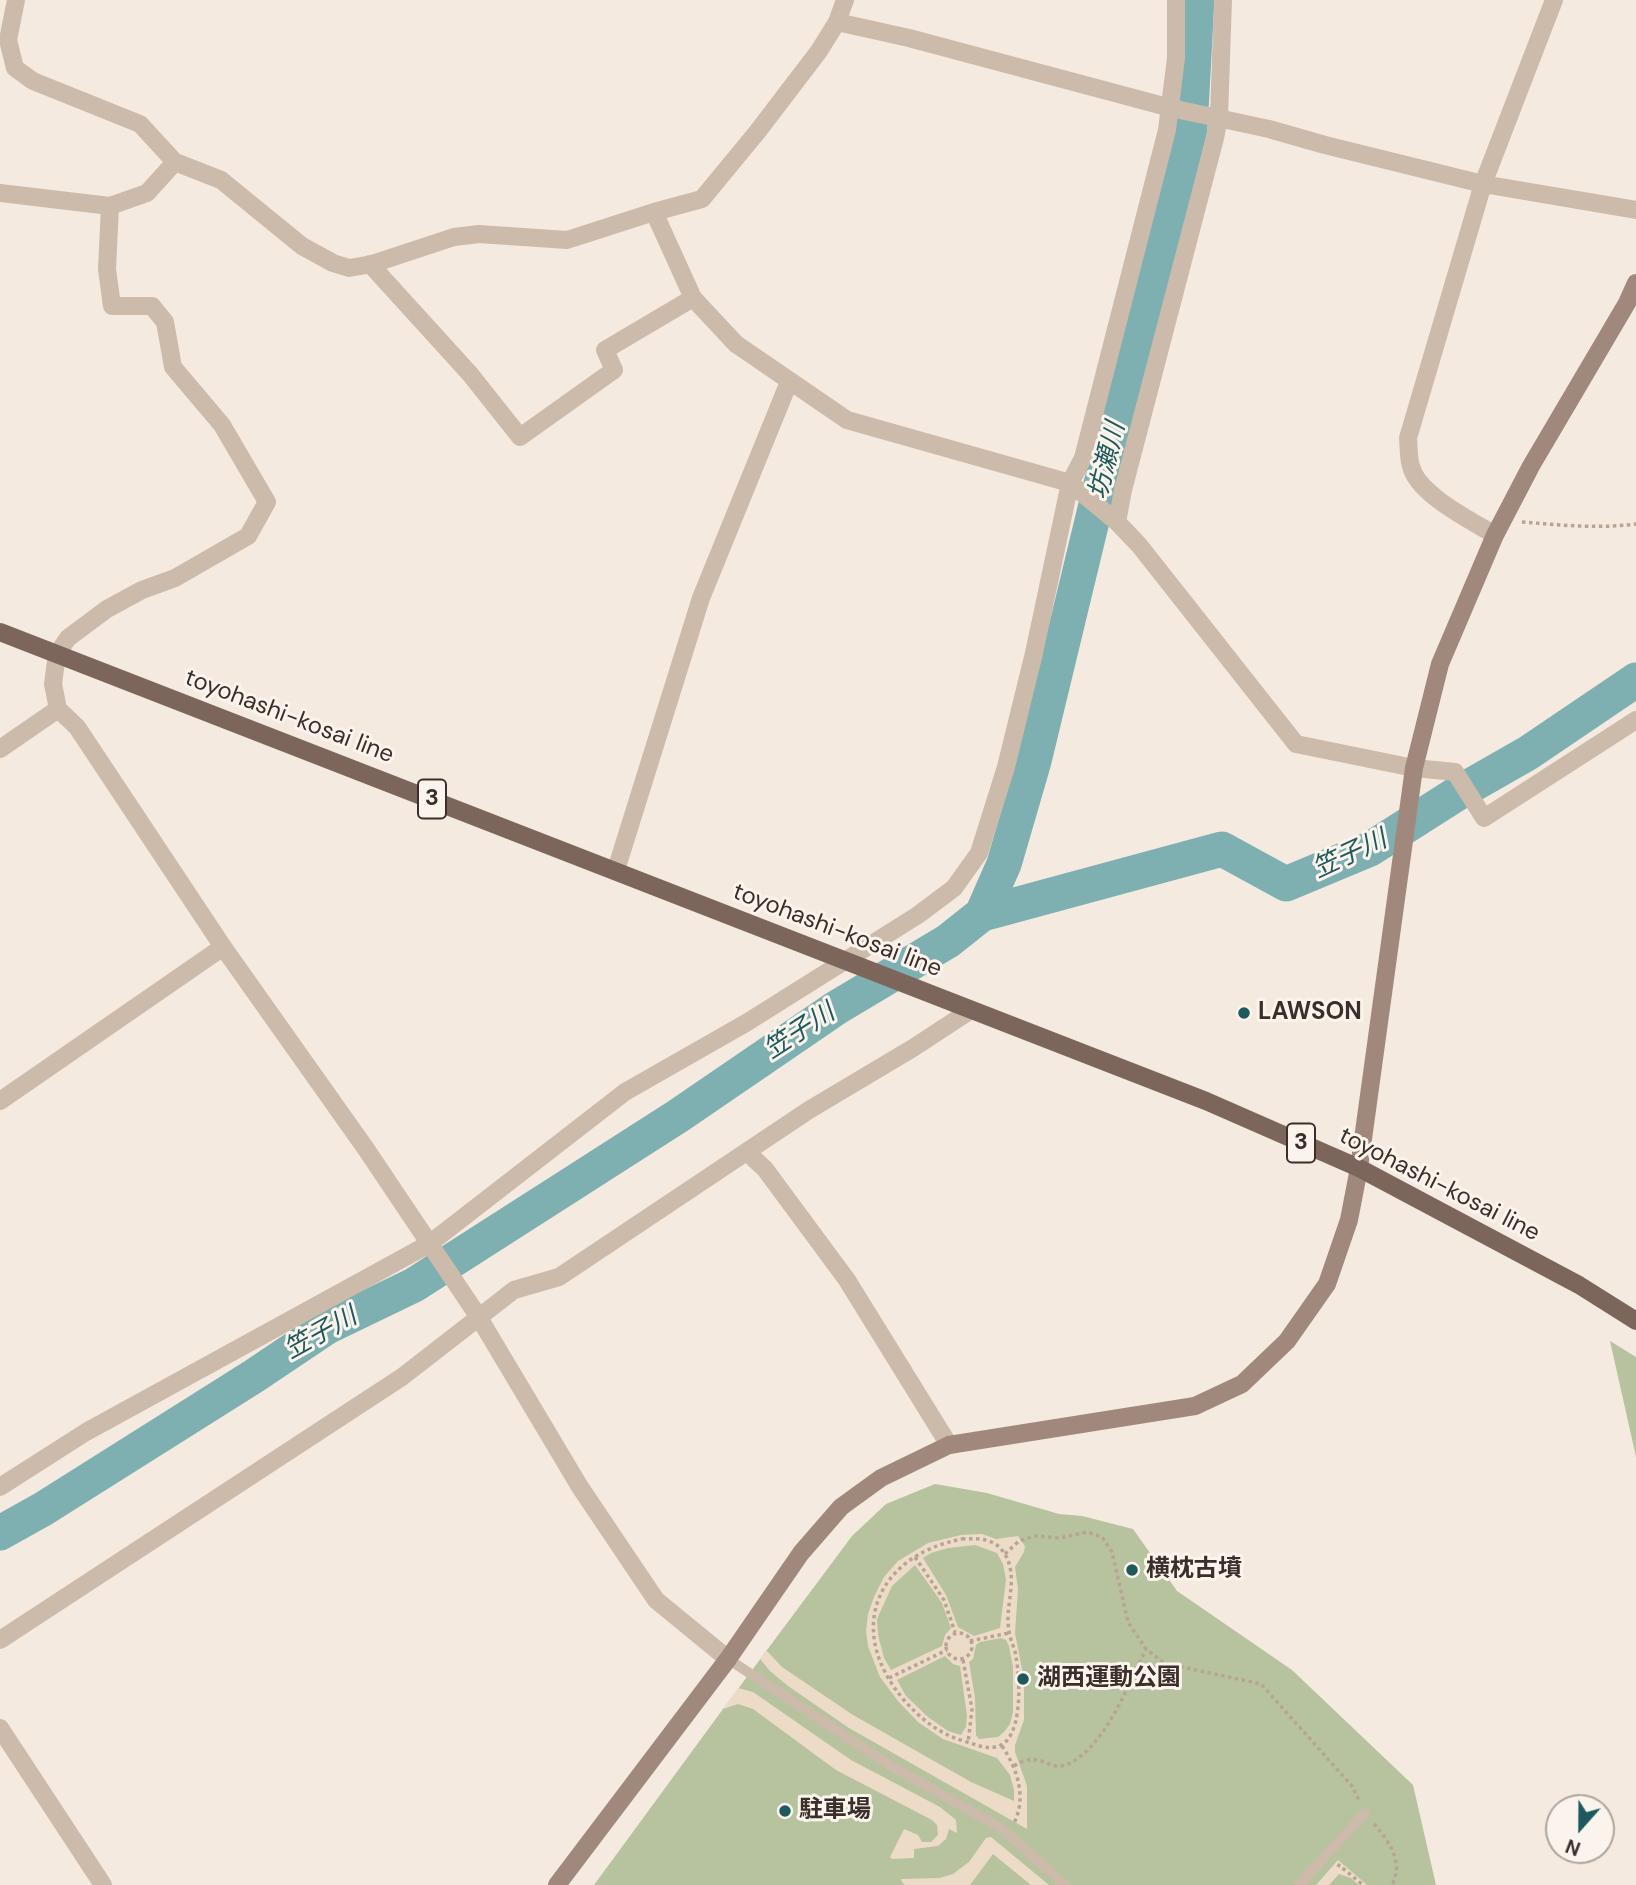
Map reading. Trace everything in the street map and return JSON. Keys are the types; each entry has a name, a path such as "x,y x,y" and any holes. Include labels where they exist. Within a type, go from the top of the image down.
{"main road":[{"name":"toyohashi-kosai line","path":"0,632 1206,1101 1359,1168 1634,1314"}],"street":[{"path":"16,0 8,40 15,68 33,81 140,124 175,162 221,180 302,246 333,263 349,268 370,264 454,237 478,234 567,240 702,199 758,131 838,22 845,0"},
{"path":"0,1487 86,1432 429,1244 625,1092 746,1023 918,915 954,888 979,853 1006,767 1066,512 1083,458 1175,109 1176,0"},
{"path":"1113,519 1194,224 1215,117 1223,0"},
{"path":"1499,528 1451,509 1430,493 1411,468 1408,438 1483,184 1554,0"},
{"path":"838,22 909,38 1175,109 1483,184 1636,210"},
{"path":"0,193 110,206 147,193 175,162"},
{"path":"110,206 107,269 111,306 152,306 165,322 173,367 222,425 267,502 248,536 175,578 142,590 107,609 68,638 57,654 53,684 58,709 77,727 223,947 366,1149 475,1311 580,1488 656,1600 728,1659"},
{"path":"653,212 693,298 736,344 847,420 1075,487 1139,545 1296,744 1414,768 1455,772 1484,818 1636,720"},
{"path":"370,264 470,374 520,437 614,370 605,350 693,298"},
{"path":"557,1885 728,1659 801,1553 841,1507 881,1478 948,1445 1195,1406 1242,1384 1287,1341 1327,1284 1349,1220 1359,1168 1414,768 1440,664 1499,528 1636,283"},
{"path":"617,870 701,598 789,382"},
{"path":"0,750 58,709"},
{"path":"0,1101 223,947"},
{"path":"0,1640 402,1377 475,1311 514,1290 559,1278 809,1110 971,1010"},
{"path":"748,1153 765,1170 847,1280 948,1445"},
{"path":"0,1728 103,1885"}],"lane":[{"path":"728,1659 891,1766 1007,1833 1065,1885"},
{"path":"1298,1885 1365,1813"}],"path":[{"path":"1499,528 1636,524"},
{"path":"1005,1554 1024,1538 1035,1536 1060,1538 1087,1532 1102,1537 1112,1552 1128,1622 1146,1649 1164,1663 1261,1684 1352,1786 1365,1813 1391,1847 1397,1864 1392,1885"},
{"path":"962,1539 988,1541 999,1546 1005,1554 1009,1563 1011,1585 1009,1633 1017,1662 1018,1700 1013,1730 1002,1746 991,1748 968,1743 936,1729 916,1714 888,1679 873,1639 874,1610 888,1581 923,1550 962,1539"},
{"path":"915,1557 944,1600 955,1632"},
{"path":"955,1632 964,1634 970,1640 970,1651 963,1660 972,1709 968,1743"},
{"path":"955,1632 947,1639 947,1650 955,1659 963,1660"},
{"path":"970,1640 1009,1633"},
{"path":"1014,1766 1024,1760 1033,1759 1061,1766 1070,1763 1090,1747 1110,1719 1146,1649"},
{"path":"888,1679 947,1650"},
{"path":"1002,1746 1014,1766 1020,1804 1017,1816 1007,1833"},
{"path":"1331,1875 1339,1865 1363,1885"}],"green space":[{"path":"1610,1341 1636,1357 1636,1457"},
{"name":"湖西運動公園","path":"935,1484 987,1493 1059,1514 1082,1516 1133,1529 1177,1591 1292,1670 1413,1785 1436,1885 594,1885 852,1536 886,1504"}],"shaded area":[{"path":"982,1534 996,1539 1018,1536 1025,1546 1015,1567 1018,1589 1015,1633 1024,1680 1024,1720 1015,1752 1027,1786 1027,1829 849,1728 788,1686 760,1659 767,1651 782,1667 853,1715 971,1782 1014,1801 1010,1775 997,1758 943,1739 918,1722 880,1677 868,1646 868,1614 884,1577 898,1561 928,1543 961,1535","holes":["975,1545 997,1553 1003,1564 1006,1580 1000,1628 974,1636 958,1627 946,1595 923,1558 948,1548","915,1565 942,1603 951,1628 945,1635 942,1646 891,1670 884,1658 877,1619 892,1586","1001,1638 1006,1640 1009,1646 1013,1667 1013,1712 1010,1724 998,1737 979,1739 976,1735 975,1698 969,1662 980,1642","945,1656 953,1664 960,1666 967,1716 966,1727 961,1735 948,1731 928,1717 906,1696 897,1680"]},
{"path":"738,1688 753,1692 851,1760 940,1807 956,1820 957,1833 949,1829 946,1839 938,1846 914,1849 914,1858 892,1859 890,1857 904,1829 918,1835 922,1842 931,1842 938,1835 937,1825 836,1770 753,1709 738,1704 723,1709"},
{"path":"991,1837 1049,1885 1031,1885 993,1854 970,1885 905,1885 902,1882 901,1879 940,1878 953,1874 969,1862 986,1838"},
{"path":"1338,1860 1367,1885 1359,1885 1351,1878 1339,1874 1329,1885 1316,1885"}],"waterway":[{"name":"坊瀬川","path":"982,914 1004,864 1034,761 1190,129 1197,0"},
{"name":"笠子川","path":"0,1533 43,1509 327,1327 414,1285 678,1116 836,1008 948,941 982,914 1222,849 1286,884 1370,849 1458,793 1528,753 1636,680"}],"place":[{"name":"LAWSON","path":"1244,1013"},
{"name":"横枕古墳","path":"1132,1570"},
{"name":"湖西運動公園","path":"1023,1679"},
{"name":"駐車場","path":"785,1811"}]}
